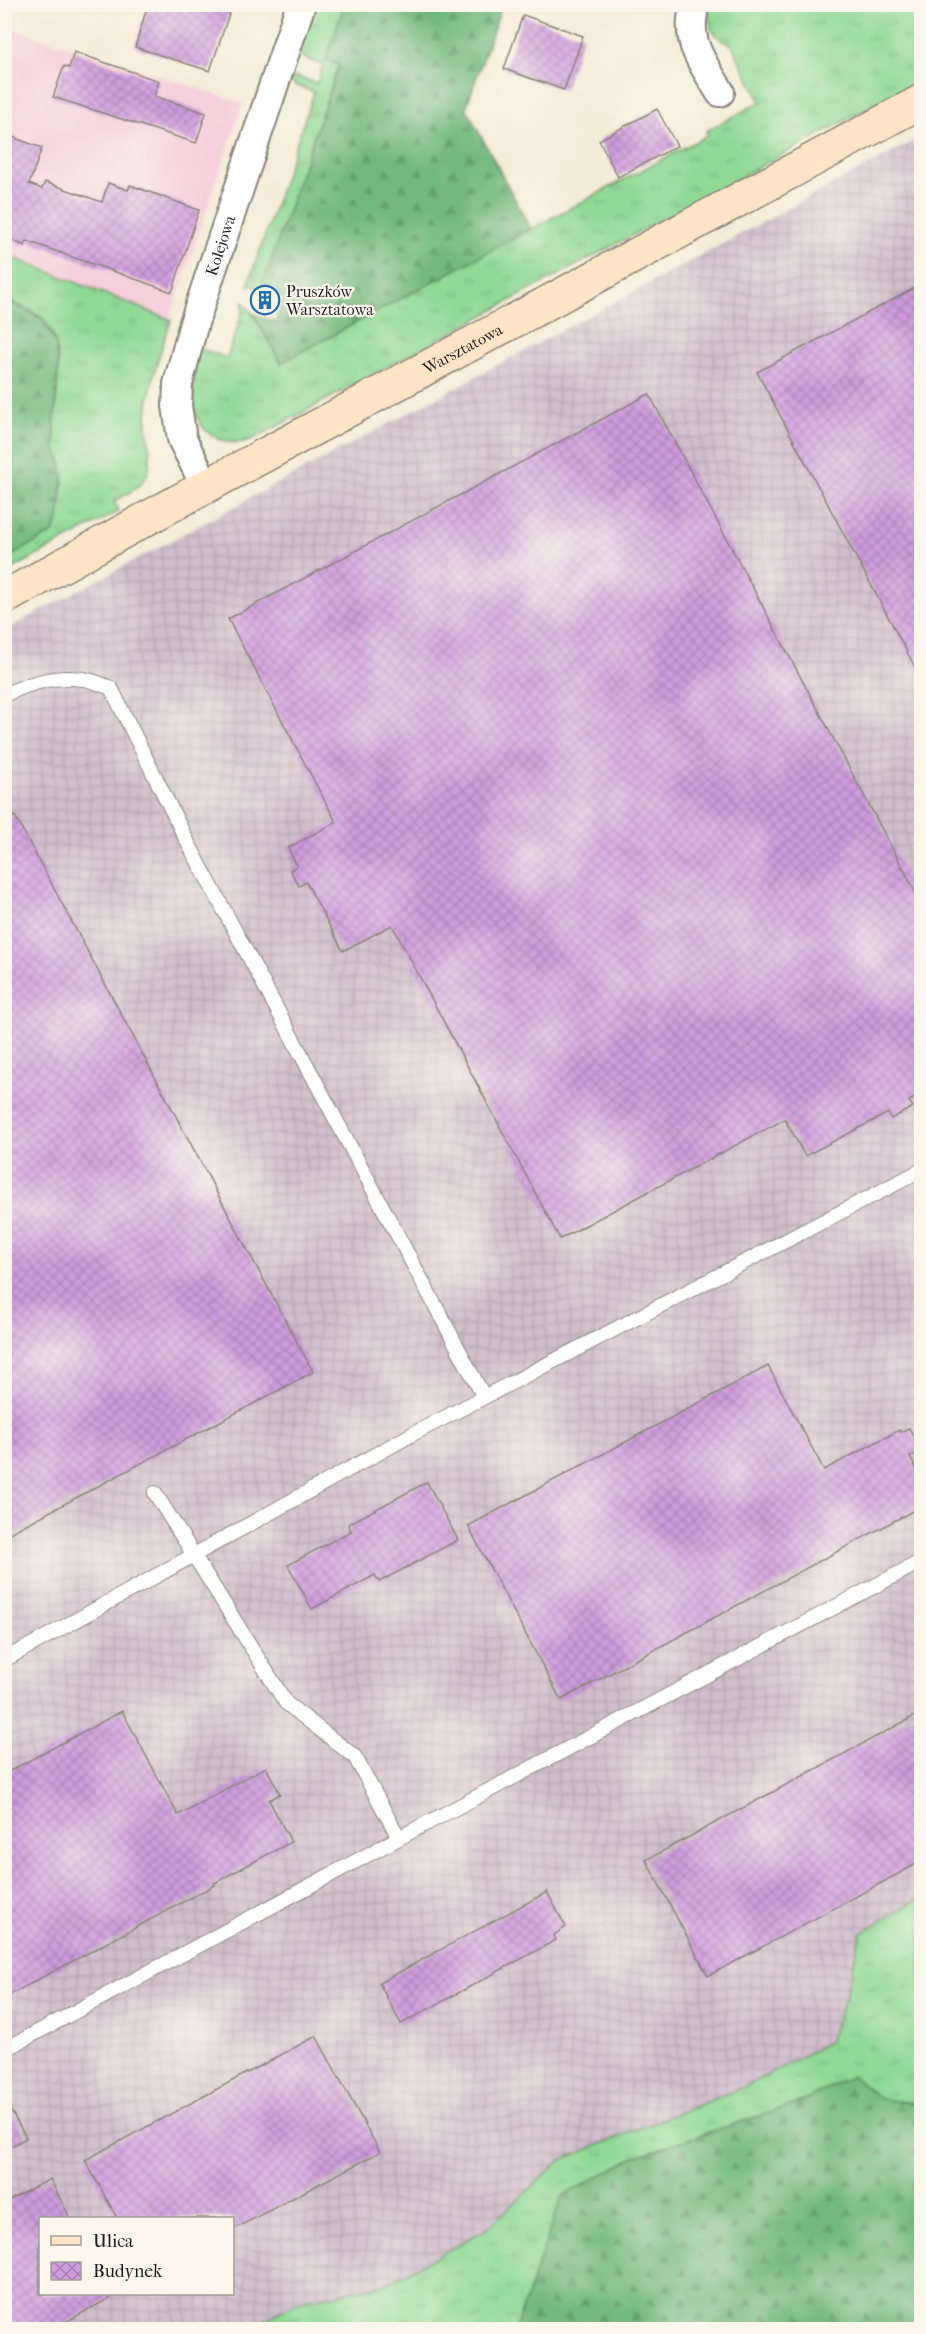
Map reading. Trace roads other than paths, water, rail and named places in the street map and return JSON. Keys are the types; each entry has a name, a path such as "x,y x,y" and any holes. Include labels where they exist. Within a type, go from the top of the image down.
{"street":[{"name":"Kolejowa","path":"206,487 186,448 179,426 178,384 194,323 301,4"},
{"path":"695,4 690,27 692,39 720,92"},
{"name":"Warsztatowa","path":"4,598 921,101"}],"lane":[{"path":"4,694 29,683 59,679 83,679 111,688 186,839 484,1397"},
{"path":"4,1660 484,1397 921,1170"},
{"path":"155,1493 286,1703 355,1757 399,1838"},
{"path":"4,2050 921,1561"}],"place":[{"name":"Pruszków Warsztatowa","path":"265,300"}]}
